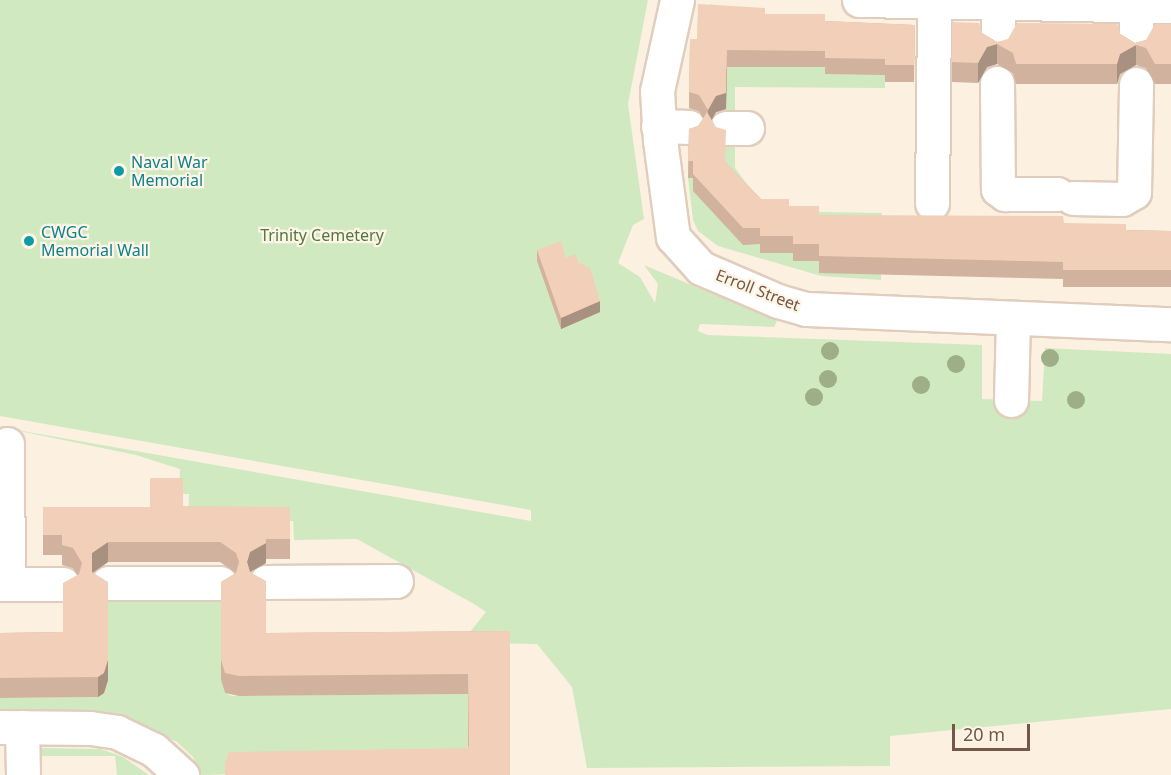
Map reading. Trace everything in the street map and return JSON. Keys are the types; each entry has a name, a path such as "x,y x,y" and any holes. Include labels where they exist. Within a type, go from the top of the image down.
{"street":[{"name":"Erroll Street","path":"677,0 657,91 674,127 673,237 687,257 721,278 806,309 1171,324"},
{"path":"860,0 934,4 1171,6"},
{"path":"932,203 934,4"},
{"path":"998,5 998,43"},
{"path":"1136,6 1136,44"},
{"path":"997,83 998,189 1005,194 1122,199 1134,192 1136,84"},
{"path":"1011,400 1013,318"},
{"path":"7,444 4,584 63,584"},
{"path":"266,582 396,581"},
{"path":"108,583 220,583"},
{"path":"23,775 11,727 117,732 154,750 182,775"}],"green space":[{"name":"Trinity Cemetery","path":"0,0 648,0 628,104 644,219 633,225 618,263 640,277 655,303 658,284 644,265 777,321 774,327 700,324 698,331 708,335 982,345 982,399 1042,401 1045,348 1171,354 1171,709 890,736 890,766 587,768 572,687 537,644 461,643 486,612 474,604 357,539 294,540 293,521 188,521 189,494 179,494 180,469 136,455 0,427 531,521 531,510 0,416"},
{"path":"710,4 885,37 885,88 735,87 735,168 767,211 882,213 881,280 821,276 718,246 698,231 693,220 688,178 690,55 697,55 698,15"},
{"path":"108,590 221,590 221,680 225,693 232,696 469,694 469,768 202,775 193,757 177,742 125,717 97,712 0,713 0,698 92,697 104,693 108,679"},
{"path":"42,748 101,749 123,757 149,775 117,775 115,756 37,756"}],"building":[{"path":"698,4 765,8 765,14 825,14 825,21 915,25 914,65 885,65 885,59 825,58 825,51 727,50 726,93 716,96 708,110 699,95 689,92 690,39 697,39"},
{"path":"952,22 979,23 982,33 997,42 1008,39 1017,23 1117,24 1120,34 1135,43 1146,40 1155,24 1171,24 1171,64 1155,64 1146,48 1136,45 1120,54 1117,64 1016,64 1013,53 997,44 987,47 978,63 952,62"},
{"path":"707,112 716,127 726,130 725,162 761,199 789,199 789,206 819,206 819,215 1063,216 1064,223 1126,224 1126,230 1171,231 1171,270 1063,270 1063,262 819,256 819,244 793,244 793,236 760,236 760,228 743,228 693,174 693,161 688,161 689,129 698,126"},
{"path":"561,241 566,258 576,254 578,262 590,268 600,301 561,318 537,250"},
{"path":"150,478 183,478 183,506 290,507 290,539 266,539 266,543 250,552 247,562 250,572 266,581 266,633 510,631 510,775 225,775 225,763 229,752 469,748 468,674 239,676 225,673 221,660 221,582 236,573 239,562 236,553 220,542 108,542 92,553 92,572 108,582 108,660 104,673 98,677 0,678 0,633 63,632 63,583 79,574 82,563 73,548 62,545 62,535 43,535 43,507 150,507"}],"place":[{"name":"Naval War Memorial","path":"119,171"},
{"name":"CWGC Memorial Wall","path":"29,241"}]}
